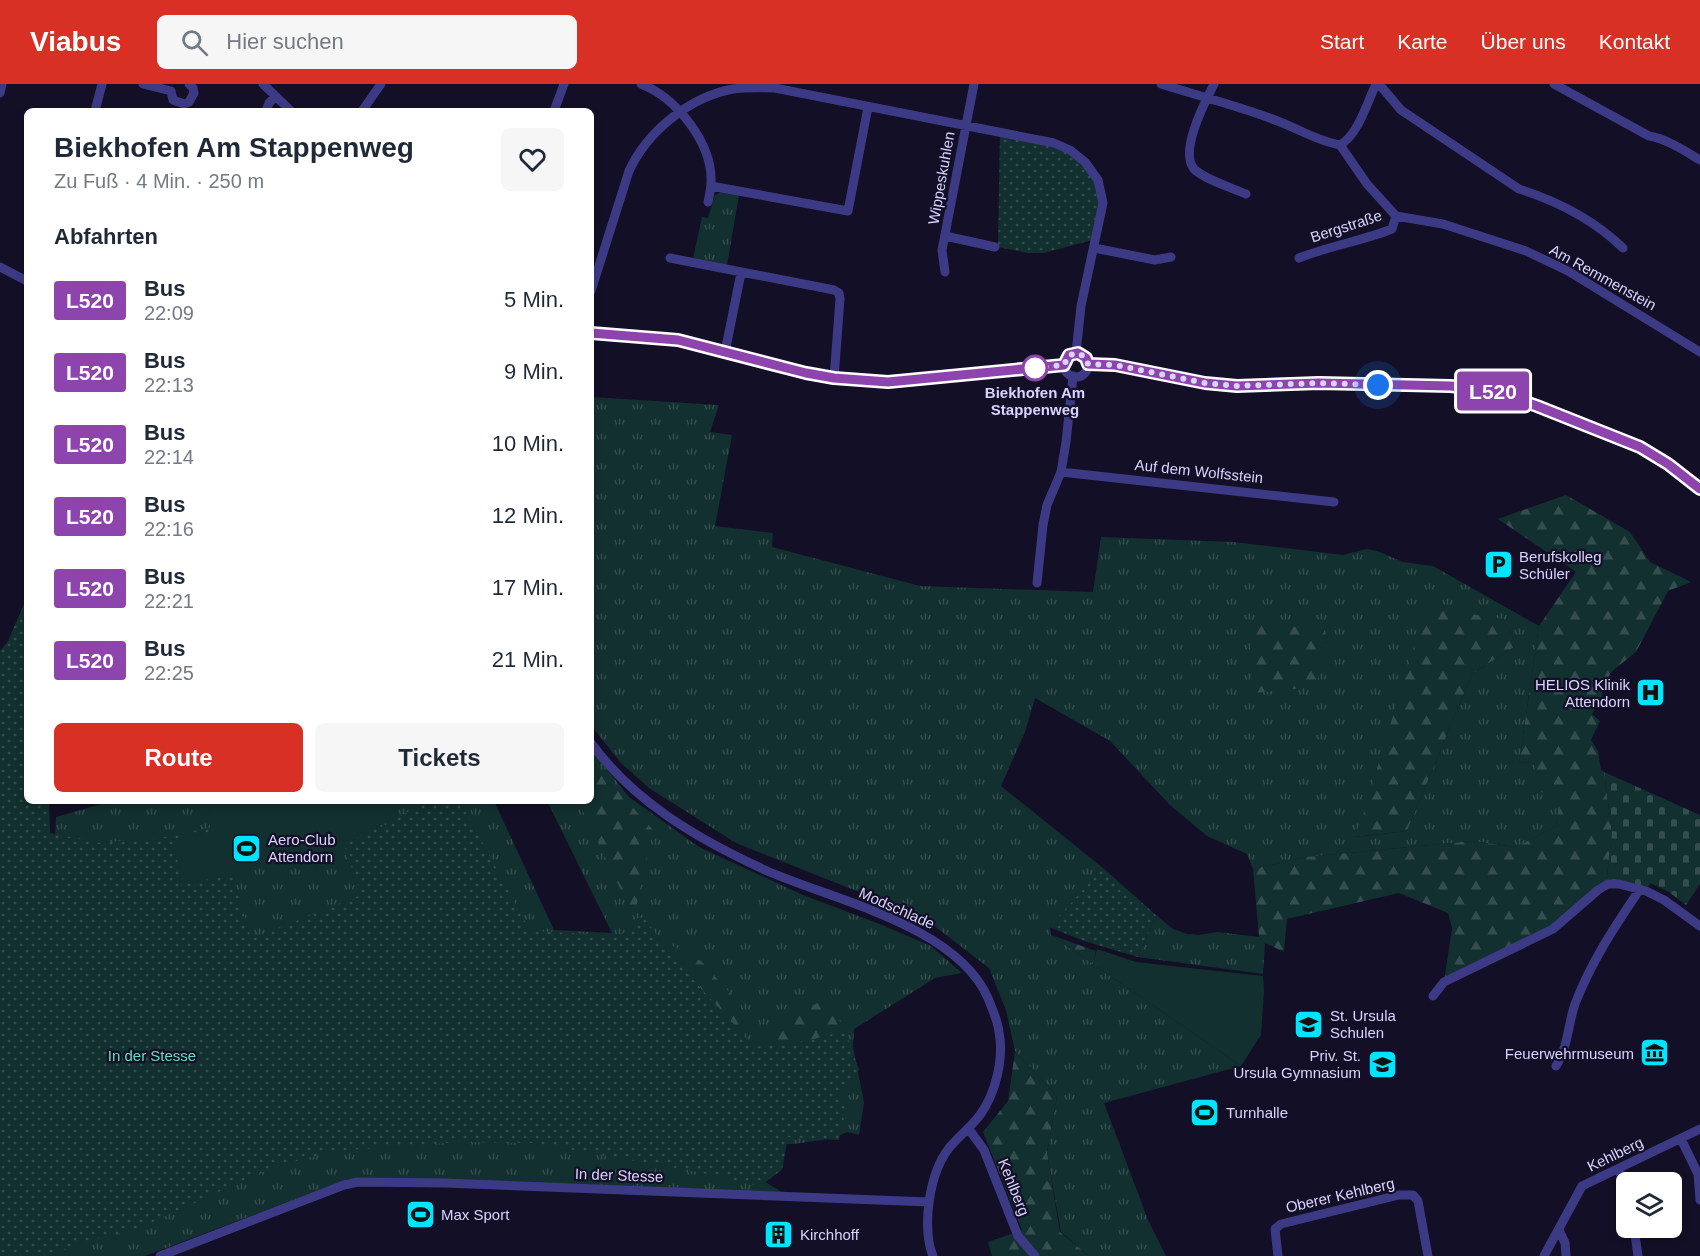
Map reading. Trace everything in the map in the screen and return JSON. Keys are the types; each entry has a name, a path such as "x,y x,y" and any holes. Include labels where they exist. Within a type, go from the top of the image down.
{"street":[{"path":"0,93 3,84"},
{"path":"96,108 102,84"},
{"path":"142,84 174,88 173,100 184,104 189,102 194,93 189,84"},
{"path":"263,84 288,108"},
{"path":"364,108 381,84"},
{"path":"555,108 564,84"},
{"path":"641,84 657,92 682,112 698,137 706,155 711,186 708,202"},
{"name":"Wippeskuhlen","path":"945,272 942,250 974,84"},
{"path":"1161,84 1265,116 1313,137 1340,145 1366,184 1396,216"},
{"path":"1214,84 1190,141 1189,158 1192,167 1199,173 1245,194"},
{"path":"1340,145 1347,141 1377,84 1401,110 1411,117 1519,189 1539,195 1605,230 1623,248"},
{"path":"1554,84 1649,136 1657,137 1700,160"},
{"name":"Wippeskuhlen","path":"594,281 623,187 636,155 655,132 682,112 712,95 750,87 775,88 1054,143 1070,150 1085,162 1098,180 1103,203 1081,306 1076,353"},
{"path":"267,108 275,97"},
{"path":"711,186 848,211 868,107"},
{"name":"Bergstraße","path":"1299,258 1392,229 1396,216"},
{"name":"Am Remmenstein","path":"1396,216 1443,224 1526,251 1568,272 1700,352"},
{"name":"Wippeskuhlen","path":"945,236 995,247"},
{"path":"1094,248 1155,260 1171,257"},
{"path":"670,258 826,288 839,293 834,378"},
{"path":"0,267 24,279"},
{"path":"725,352 741,273"},
{"path":"594,333 678,340 834,378 888,382 1064,365"},
{"path":"1076,353 1086,358 1088,364 1083,374 1073,376 1066,372 1064,365 1069,355 1076,353"},
{"path":"1088,364 1115,365 1195,381 1237,386 1319,383 1450,386 1492,390 1640,447 1668,464 1700,489"},
{"path":"1037,583 1047,505 1060,472 1066,442 1073,376"},
{"name":"Auf dem Wolfsstein","path":"1060,472 1334,502"},
{"name":"Modschlade","path":"594,747 633,790 667,817 699,837 767,870 914,929 940,945 968,969 989,1002 999,1032 997,1073 986,1105 948,1150 939,1166 928,1202"},
{"path":"1433,996 1444,982 1553,929 1608,884 1640,889 1664,900 1700,926"},
{"path":"1556,1066 1561,1058 1575,1006 1596,956 1640,889"},
{"name":"Kehlberg","path":"968,1128 984,1150 1018,1236 1035,1256"},
{"name":"Kehlberg","path":"1544,1256 1582,1186 1700,1129"},
{"path":"1681,1139 1698,1174 1700,1200"},
{"name":"In der Stesse","path":"160,1256 173,1254 344,1185 358,1182 445,1183 928,1202"},
{"name":"Oberer Kehlberg","path":"1278,1256 1275,1228 1281,1224 1399,1195 1413,1195 1419,1201 1428,1256"},
{"path":"928,1202 927,1234 933,1256"},
{"path":"1559,1230 1566,1256"},
{"path":"1636,1238 1638,1256"}],"green space":[{"path":"1000,132 1070,150 1098,180 1103,203 1096,239 1044,253 1028,253 998,247"},
{"path":"721,192 739,195 727,265 693,259 702,217 708,218 715,195"},
{"path":"594,397 719,405 710,432 732,435 715,526 773,533 772,547 920,586 1093,592 1101,537 1233,542 1343,555 1367,549 1403,562 1433,566 1539,626 1519,763 1534,762 1559,802 1556,826 1516,847 1472,841 1306,857 1253,869 1247,854 1207,836 1170,805 1110,741 1035,698 1025,732 1001,786 1103,868 1050,927 1051,935 1241,1066 1104,1103 1148,1220 1166,1256 1089,1256 1061,1232 1047,1153 1057,1096 1015,1051 1006,1010 989,968 924,918 736,843 649,788 621,763 594,729","holes":["1503,619 1517,645 1472,674 1407,831 1355,837 1363,815"]},
{"path":"1566,495 1630,532 1650,562 1691,582 1668,591 1636,652 1611,672 1601,700 1592,714 1600,721 1591,740 1598,751 1601,770 1604,772 1612,833 1608,884 1553,929 1444,982 1452,928 1448,913 1399,893 1287,919 1284,952 1265,943 1259,937 1253,869 1306,857 1472,841 1516,847 1556,826 1559,802 1537,789 1534,762 1519,763 1539,626 1576,572 1498,519"},
{"name":"In der Stesse","path":"24,604 24,804 49,804 50,833 99,843 165,837 222,825 251,939 361,895 344,844 386,825 420,804 462,804 530,931 607,935 626,933 635,922 635,918 644,918 678,963 754,1047 806,1041 845,1031 859,1070 837,1098 846,1109 839,1140 788,1137 782,1170 760,1186 698,1172 533,1143 460,1142 335,1151 281,1165 133,1231 86,1241 46,1256 0,1256 0,651 8,641"},
{"path":"1426,607 1503,619 1517,645 1472,674 1407,831 1354,837 1363,815"},
{"path":"1249,622 1325,630 1327,651 1315,687 1253,693"},
{"name":"In der Stesse","path":"594,753 629,797 699,847 803,895 931,946 962,973 935,978 854,1029 853,1046 864,1103 859,1135 848,1132 828,1139 794,1144 754,1144 747,1171 785,1194 348,1179 145,1256 37,1256 56,817 102,804 419,804 452,907 455,804 495,804 554,930 612,933 548,804 594,804"},
{"path":"594,760 607,779 653,830 634,917 579,804 594,804"},
{"path":"1604,772 1700,815 1700,884 1686,905 1669,892 1650,883 1646,891 1608,884 1612,833"},
{"name":"Aero-Club Attendorn","path":"207,804 387,804 395,819 298,858 219,878 183,883 172,839 211,832"},
{"path":"1103,868 1156,915 1138,957 1084,941 1049,927"},
{"path":"1156,915 1173,929 1187,934 1218,932 1259,937 1265,943 1263,974 1138,957"},
{"path":"652,935 701,961 741,1005 743,1034"},
{"path":"1051,935 1096,951 1093,964"},
{"path":"1097,949 1136,962 1263,976 1261,1035 1241,1066 1093,964"},
{"path":"822,1000 843,1025 797,1073 739,1052"},
{"path":"1015,1051 1057,1096 1047,1153 1060,1232 1089,1256 992,1256 988,1242 1022,1230 983,1132 1008,1101"}],"bus line":[{"name":"L520","path":"594,334 678,340 806,373 834,378 888,382 1064,365 1069,355 1078,353 1086,358 1088,364 1115,365 1174,378 1237,386 1319,383 1450,386 1492,390 1640,447 1668,464 1700,489"}],"place":[{"name":"Biekhofen Am Stappenweg","path":"1035,368"},
{"name":"Berufskolleg Schüler","path":"1498,565"},
{"name":"HELIOS Klinik Attendorn","path":"1651,693"},
{"name":"Aero-Club Attendorn","path":"247,848"},
{"name":"St. Ursula Schulen","path":"1309,1024"},
{"name":"Feuerwehrmuseum","path":"1655,1053"},
{"name":"Priv. St. Ursula Gymnasium","path":"1382,1064"},
{"name":"Turnhalle","path":"1205,1112"},
{"name":"Max Sport","path":"420,1214"},
{"name":"Kirchhoff","path":"779,1234"}],"route":[{"path":"1035,368 1064,365 1069,355 1078,353 1086,358 1088,364 1115,365 1205,383 1237,386 1319,383 1378,385"}]}
